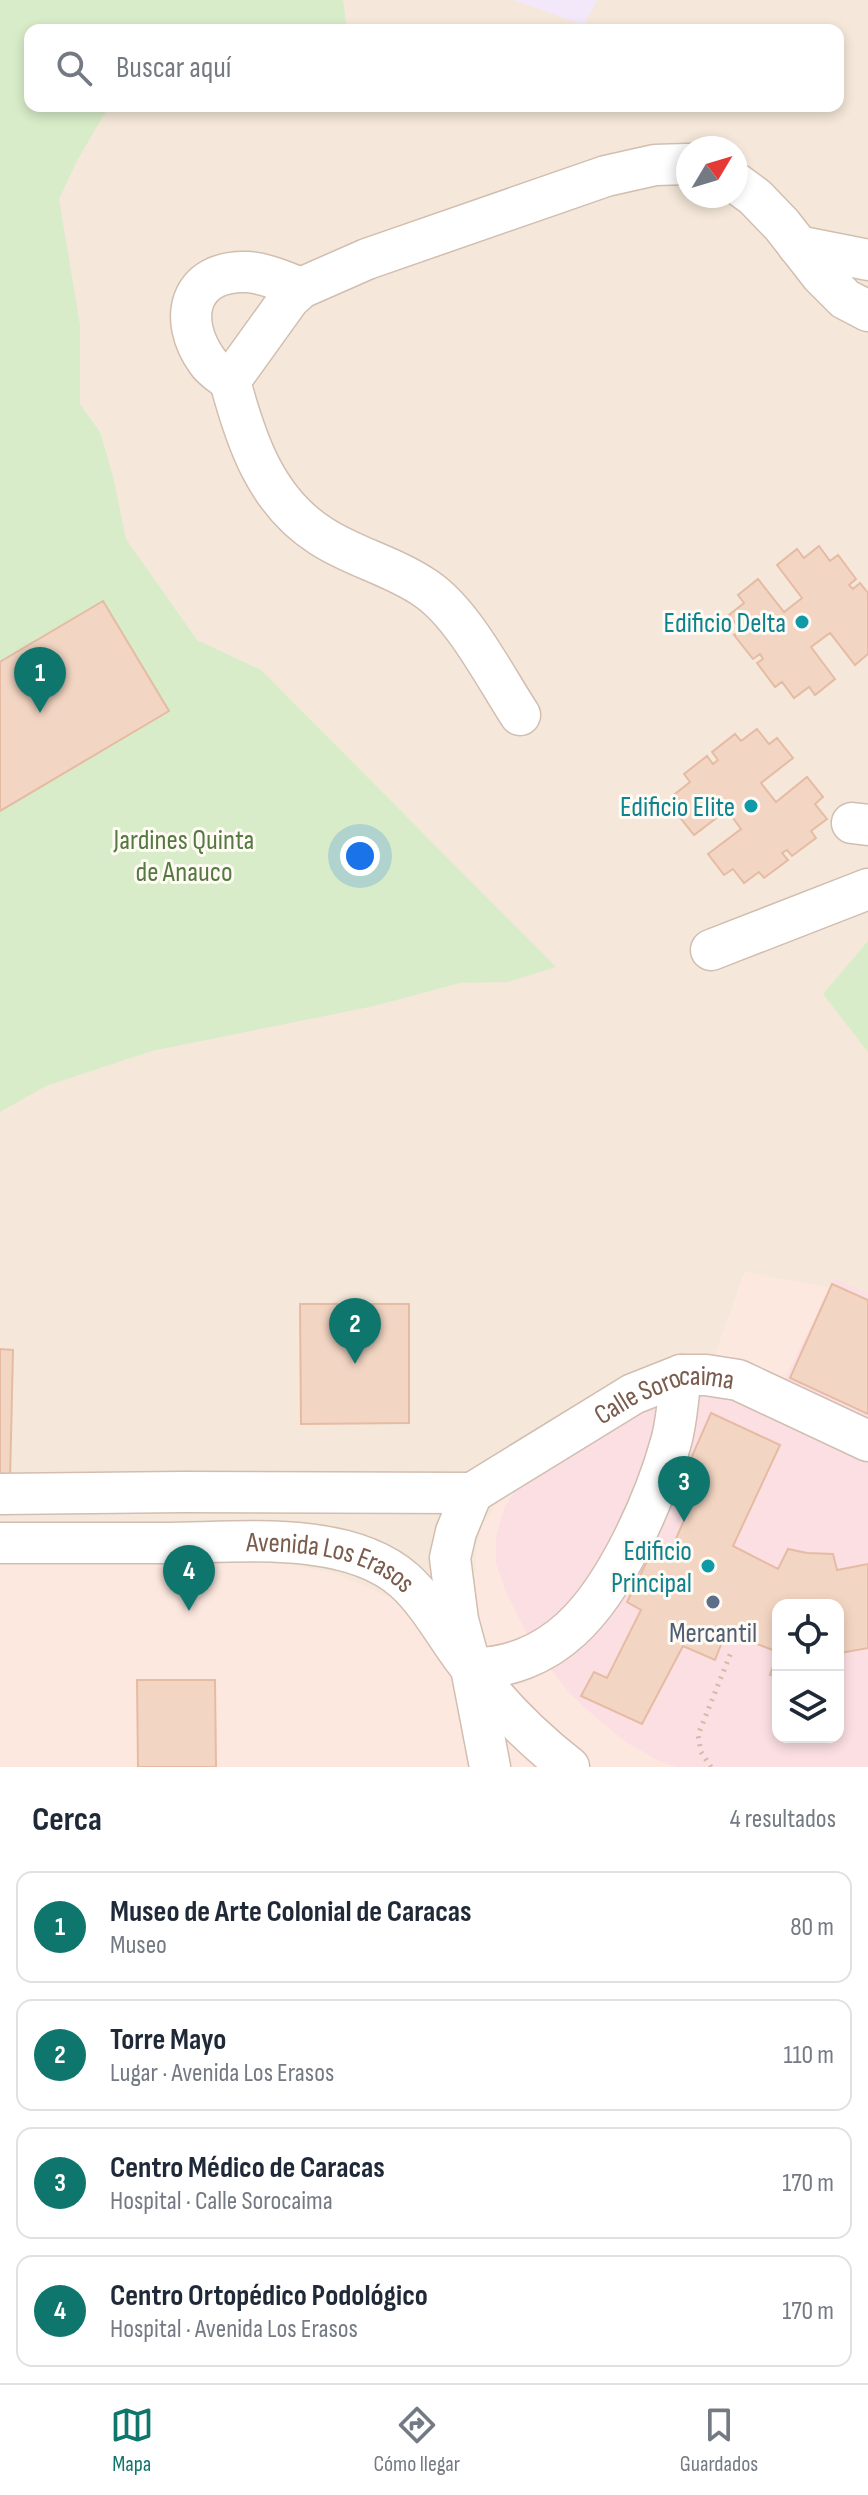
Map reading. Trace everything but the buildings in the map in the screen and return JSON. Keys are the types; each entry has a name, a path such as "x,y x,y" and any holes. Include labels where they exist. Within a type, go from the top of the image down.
{"street":[{"path":"230,381 289,299 301,288 367,259 606,176 655,165 676,164"},
{"path":"748,192 845,299 868,311"},
{"path":"798,246 868,260"},
{"path":"301,288 249,272 227,274 200,288 190,305 190,326 196,344 209,364 230,381 241,424 261,471 289,510 321,536 427,589 456,617 520,715"},
{"path":"711,950 868,889"},
{"path":"471,1668 514,1664 542,1650 572,1628 595,1601 634,1536 660,1477 672,1439 681,1375"},
{"name":"Calle Sorocaima","path":"472,1493 633,1394 681,1375 738,1380 868,1441"},
{"path":"472,1493 456,1532 450,1558 458,1620 471,1668 490,1767"},
{"name":"Avenida Los Erasos","path":"0,1494 472,1493"},
{"name":"Avenida Los Erasos","path":"0,1543 291,1543 359,1556 387,1566 407,1583 433,1613 471,1668 526,1731 569,1767"}],"path":[{"path":"711,1767 701,1752 698,1735 732,1650"}],"shaded area":[{"path":"0,0 868,0 868,1300 745,1272 695,1413 476,1554 477,1571 411,1607 0,1537"},
{"path":"513,0 597,0 585,24"},
{"path":"745,1272 847,1291 868,1767 0,1767 0,1537 265,1559 336,1574 412,1607 477,1571 476,1554 481,1527 503,1494 695,1413"},
{"path":"834,1278 868,1293 868,1767 677,1767 663,1763 629,1744 569,1693 530,1641 506,1592 496,1563 496,1537 504,1508 519,1485 653,1405 696,1390 723,1391 768,1414"}],"green space":[{"name":"Jardines Quinta de Anauco","path":"0,0 343,0 346,24 24,24 24,112 105,112 59,199 80,325 80,404 100,432 126,539 197,640 261,670 556,967 508,982 460,983 374,1006 152,1051 46,1086 0,1112"},
{"path":"868,941 868,1052 823,994"}],"place":[{"name":"Edificio Delta","path":"802,622"},
{"name":"Museo de Arte Colonial de Caracas","path":"40,713"},
{"name":"Edificio Elite","path":"751,806"},
{"name":"Torre Mayo","path":"355,1364"},
{"name":"Centro Médico de Caracas","path":"684,1522"},
{"name":"Edificio Principal","path":"708,1566"},
{"name":"Mercantil","path":"713,1602"},
{"name":"Centro Ortopédico Podológico","path":"189,1611"}]}
